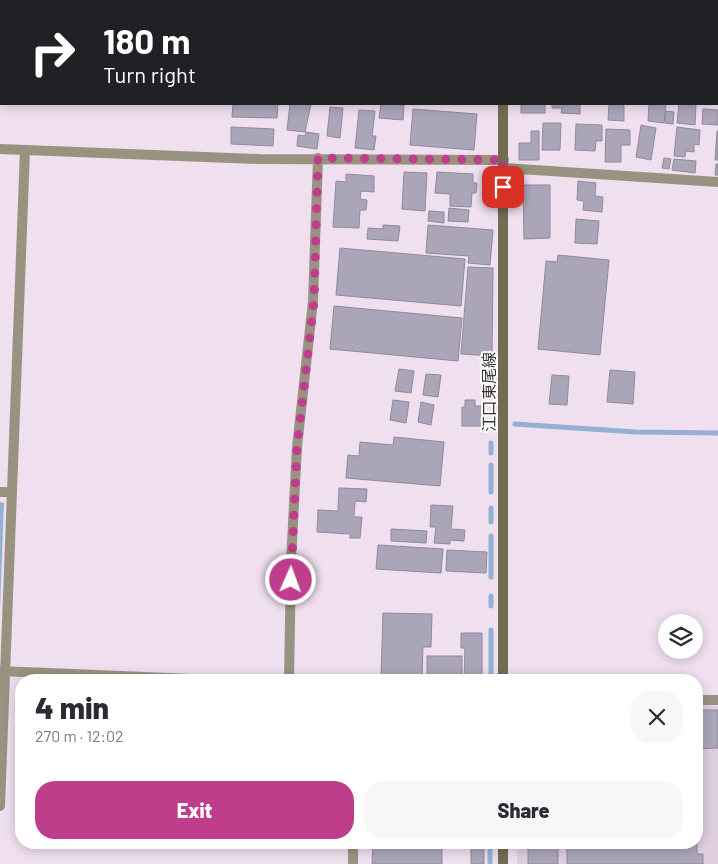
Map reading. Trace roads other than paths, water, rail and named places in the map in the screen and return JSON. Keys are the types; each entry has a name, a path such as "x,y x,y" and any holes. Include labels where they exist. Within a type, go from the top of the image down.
{"main road":[{"name":"江口東尾線","path":"503,674 504,105"},
{"path":"503,849 503,864"}],"street":[{"path":"0,149 503,164 718,182"},
{"path":"0,806 3,671 25,150"},
{"path":"289,674 297,447 314,301 318,158"},
{"path":"0,492 12,492"},
{"path":"3,671 74,674"},
{"path":"703,700 718,700"},
{"path":"352,864 353,849"}],"water":[{"path":"0,502 4,503 0,609"}],"waterway":[{"path":"515,424 636,432 718,433"},
{"path":"491,443 491,453"},
{"path":"491,465 491,492"},
{"path":"491,508 491,522"},
{"path":"491,536 491,577"},
{"path":"491,596 491,606"},
{"path":"491,630 491,674"},
{"path":"490,849 490,864"}]}
